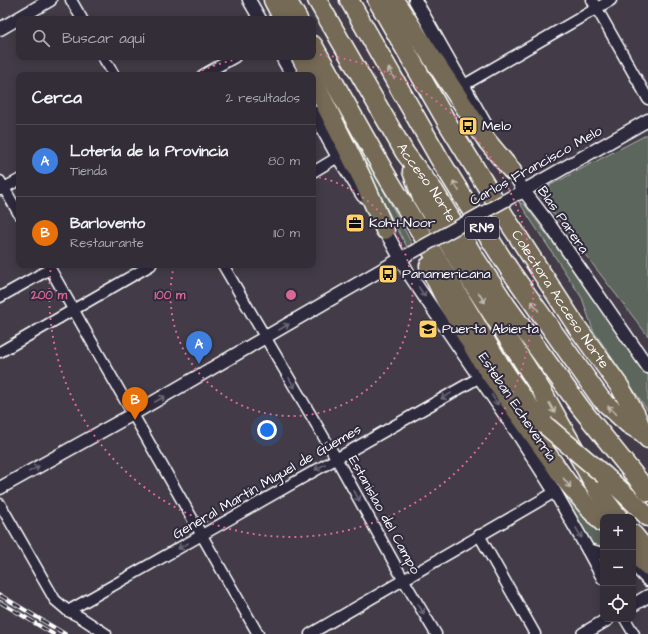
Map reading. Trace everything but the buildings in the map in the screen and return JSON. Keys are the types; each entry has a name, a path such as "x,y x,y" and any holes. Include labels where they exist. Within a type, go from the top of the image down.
{"highway":[{"path":"273,0 281,16"},
{"path":"287,0 296,16"},
{"name":"Acceso Norte","path":"317,0 405,153 434,191 479,264 506,304 602,435 648,492"},
{"name":"Acceso Norte","path":"349,0 439,158 509,269 601,399 628,424 646,436"},
{"name":"Colectora Acceso Norte","path":"378,0 452,131 509,223 577,327 620,387 646,436"},
{"path":"394,0 487,141 512,171"},
{"path":"316,50 385,173 515,388 532,411 545,425 604,474 648,517"},
{"path":"303,60 309,72"},
{"path":"316,86 364,182 385,230"},
{"path":"405,153 422,198 464,270 542,390 598,491 616,514"},
{"path":"385,173 409,227 446,301 482,362 567,482 600,520"},
{"path":"636,538 648,552"},
{"path":"636,555 648,566"}],"street":[{"path":"22,16 50,0"},
{"path":"72,0 80,16"},
{"path":"249,0 258,16"},
{"name":"Blas Parera","path":"415,0 524,191 547,221 648,367"},
{"path":"464,85 594,4 611,0"},
{"path":"594,4 648,99"},
{"path":"0,29 16,20"},
{"path":"105,60 112,72"},
{"path":"208,72 230,60"},
{"path":"284,60 290,72"},
{"name":"Esteban Echeverría","path":"316,117 338,157 385,230 406,256 410,274 518,434 555,492 600,572"},
{"name":"Carlos Francisco Melo","path":"0,488 133,414 406,256 648,120"},
{"path":"316,170 338,157"},
{"path":"16,181 1,186 16,209"},
{"path":"0,298 47,268"},
{"path":"50,268 258,634"},
{"path":"0,352 146,268"},
{"name":"Estanislao del Campo","path":"225,268 336,458 436,634"},
{"name":"General Martín Miguel de Güemes","path":"68,611 480,377"},
{"path":"310,634 555,492"},
{"path":"0,504 55,600 68,611 106,634"},
{"path":"479,535 535,634"},
{"path":"588,550 600,553"},
{"path":"636,567 648,580"},
{"path":"636,603 648,596"},
{"path":"583,634 603,622"},
{"path":"627,622 634,634"}],"shaded area":[{"path":"348,131 361,148 412,244 407,247 357,152"},
{"path":"648,134 648,336 540,196 541,190"},
{"path":"519,202 525,205 648,371 648,411 593,330 582,298"},
{"path":"464,290 530,388 548,418 517,382"},
{"path":"520,429 600,526 600,550 592,549"}],"railway":[{"path":"0,595 65,634"},
{"path":"0,602 53,634"}],"place":[{"name":"Melo","path":"468,126"},
{"name":"Koh-I-Noor","path":"355,223"},
{"name":"Panamericana","path":"388,274"},
{"name":"Puerta Abierta","path":"428,329"},
{"name":"Lotería de la Provincia","path":"199,364"},
{"name":"Barlovento","path":"135,420"}]}
